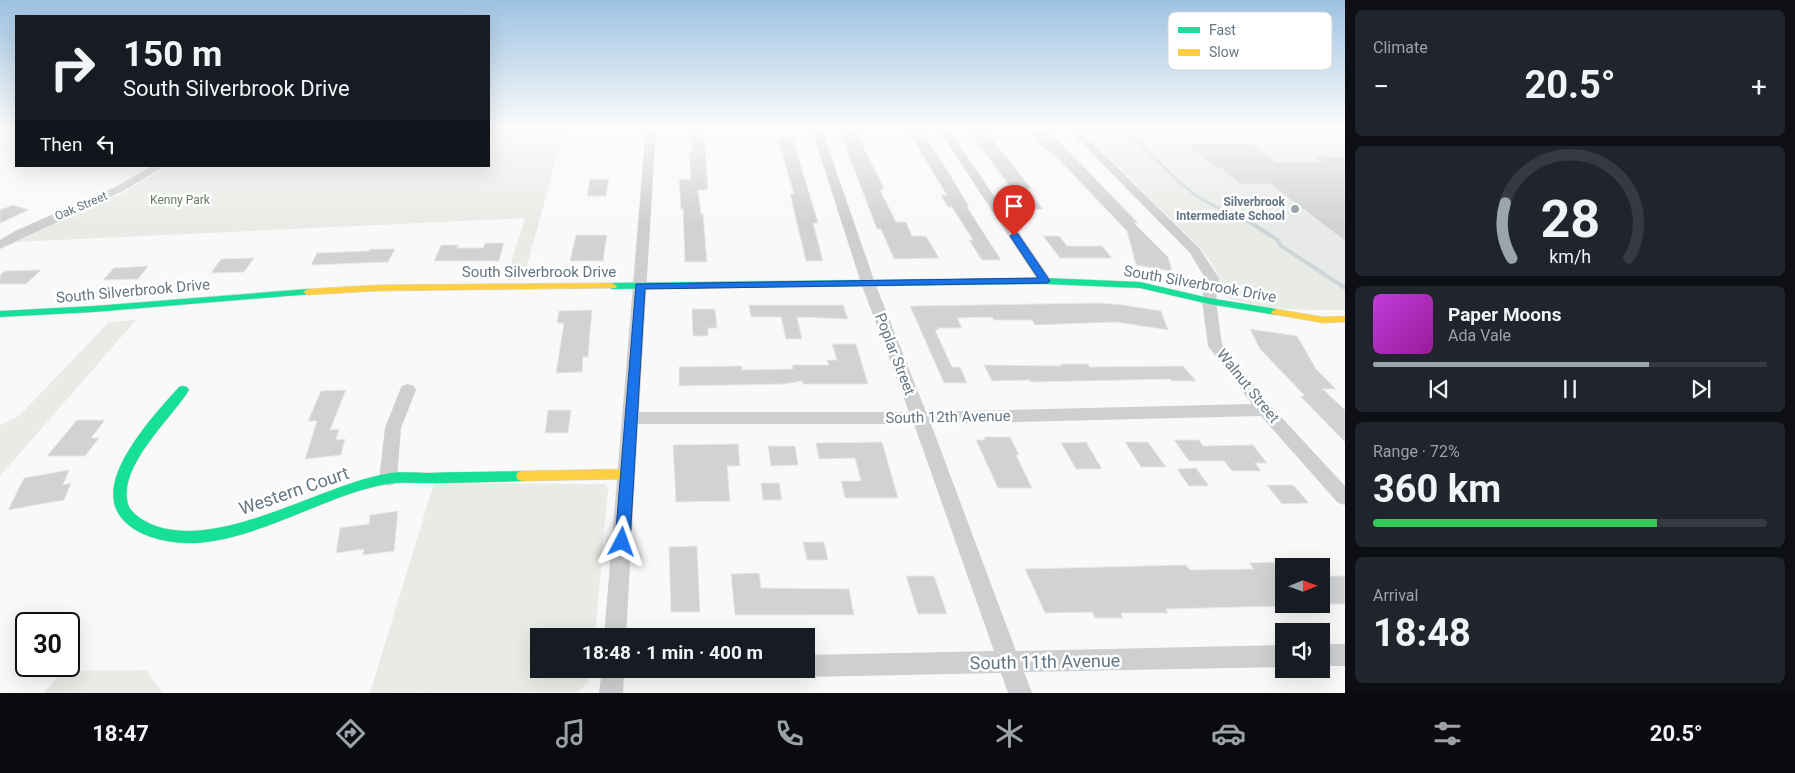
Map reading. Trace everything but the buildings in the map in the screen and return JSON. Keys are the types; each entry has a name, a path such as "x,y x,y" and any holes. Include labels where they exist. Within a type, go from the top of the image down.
{"street":[{"path":"616,628 649,159"},
{"name":"Poplar Street","path":"827,159 868,283 920,418 1020,693"},
{"path":"964,159 1045,281"},
{"name":"Walnut Street","path":"1103,159 1195,251 1212,278 1209,301 1215,346 1265,410 1345,498"},
{"name":"Oak Street","path":"0,244 45,221 127,186 158,167"},
{"name":"South Silverbrook Drive","path":"0,314 71,312 289,292 376,288 1045,281 1140,285 1209,301 1323,320 1345,319"},
{"name":"Western Court","path":"183,390 137,448 127,465 119,486 119,502 131,523 163,536 221,535 360,486 388,479 627,474"},
{"path":"388,479 393,428 408,390"},
{"name":"South 12th Avenue","path":"631,418 920,418 1265,410"},
{"path":"1330,655 1345,655"},
{"name":"South 11th Avenue","path":"815,666 1275,656"},
{"path":"611,693 612,678"}],"shaded area":[{"name":"Silverbrook Intermediate School","path":"1184,159 1345,159 1345,291"}],"green space":[{"name":"Kenny Park","path":"490,159 556,159 523,280 506,280 525,218 16,242 60,220 120,194 167,167 490,167"},
{"path":"1111,159 1184,159 1345,291 1345,310 1300,310 1269,307 1239,302 1226,297 1215,268 1202,250"},
{"path":"136,320 0,476 0,425 19,416 109,322"},
{"path":"434,483 605,484 608,488 596,628 530,628 530,678 589,678 588,683 577,692 370,693"},
{"path":"146,670 163,693 44,693 57,677 80,677 80,671"}],"waterway":[{"path":"1155,159 1174,178 1203,200 1256,226"},
{"path":"1254,225 1278,240 1280,245 1345,288"}],"traffic: fast":[{"path":"612,286 1045,281 1140,285 1209,301 1276,312"},
{"path":"0,314 94,309 308,292"},
{"path":"183,390 135,452 125,472 120,490 121,506 130,519 148,530 166,536 184,538 220,534 344,491 386,479 523,476"}],"traffic: slow":[{"path":"308,292 376,288 612,286"},
{"path":"1276,312 1323,320 1345,319"},
{"path":"523,476 627,474"}],"place":[{"name":"Silverbrook Intermediate School","path":"1295,209"}],"route":[{"path":"622,542 640,286 1045,281 1014,236"}]}
